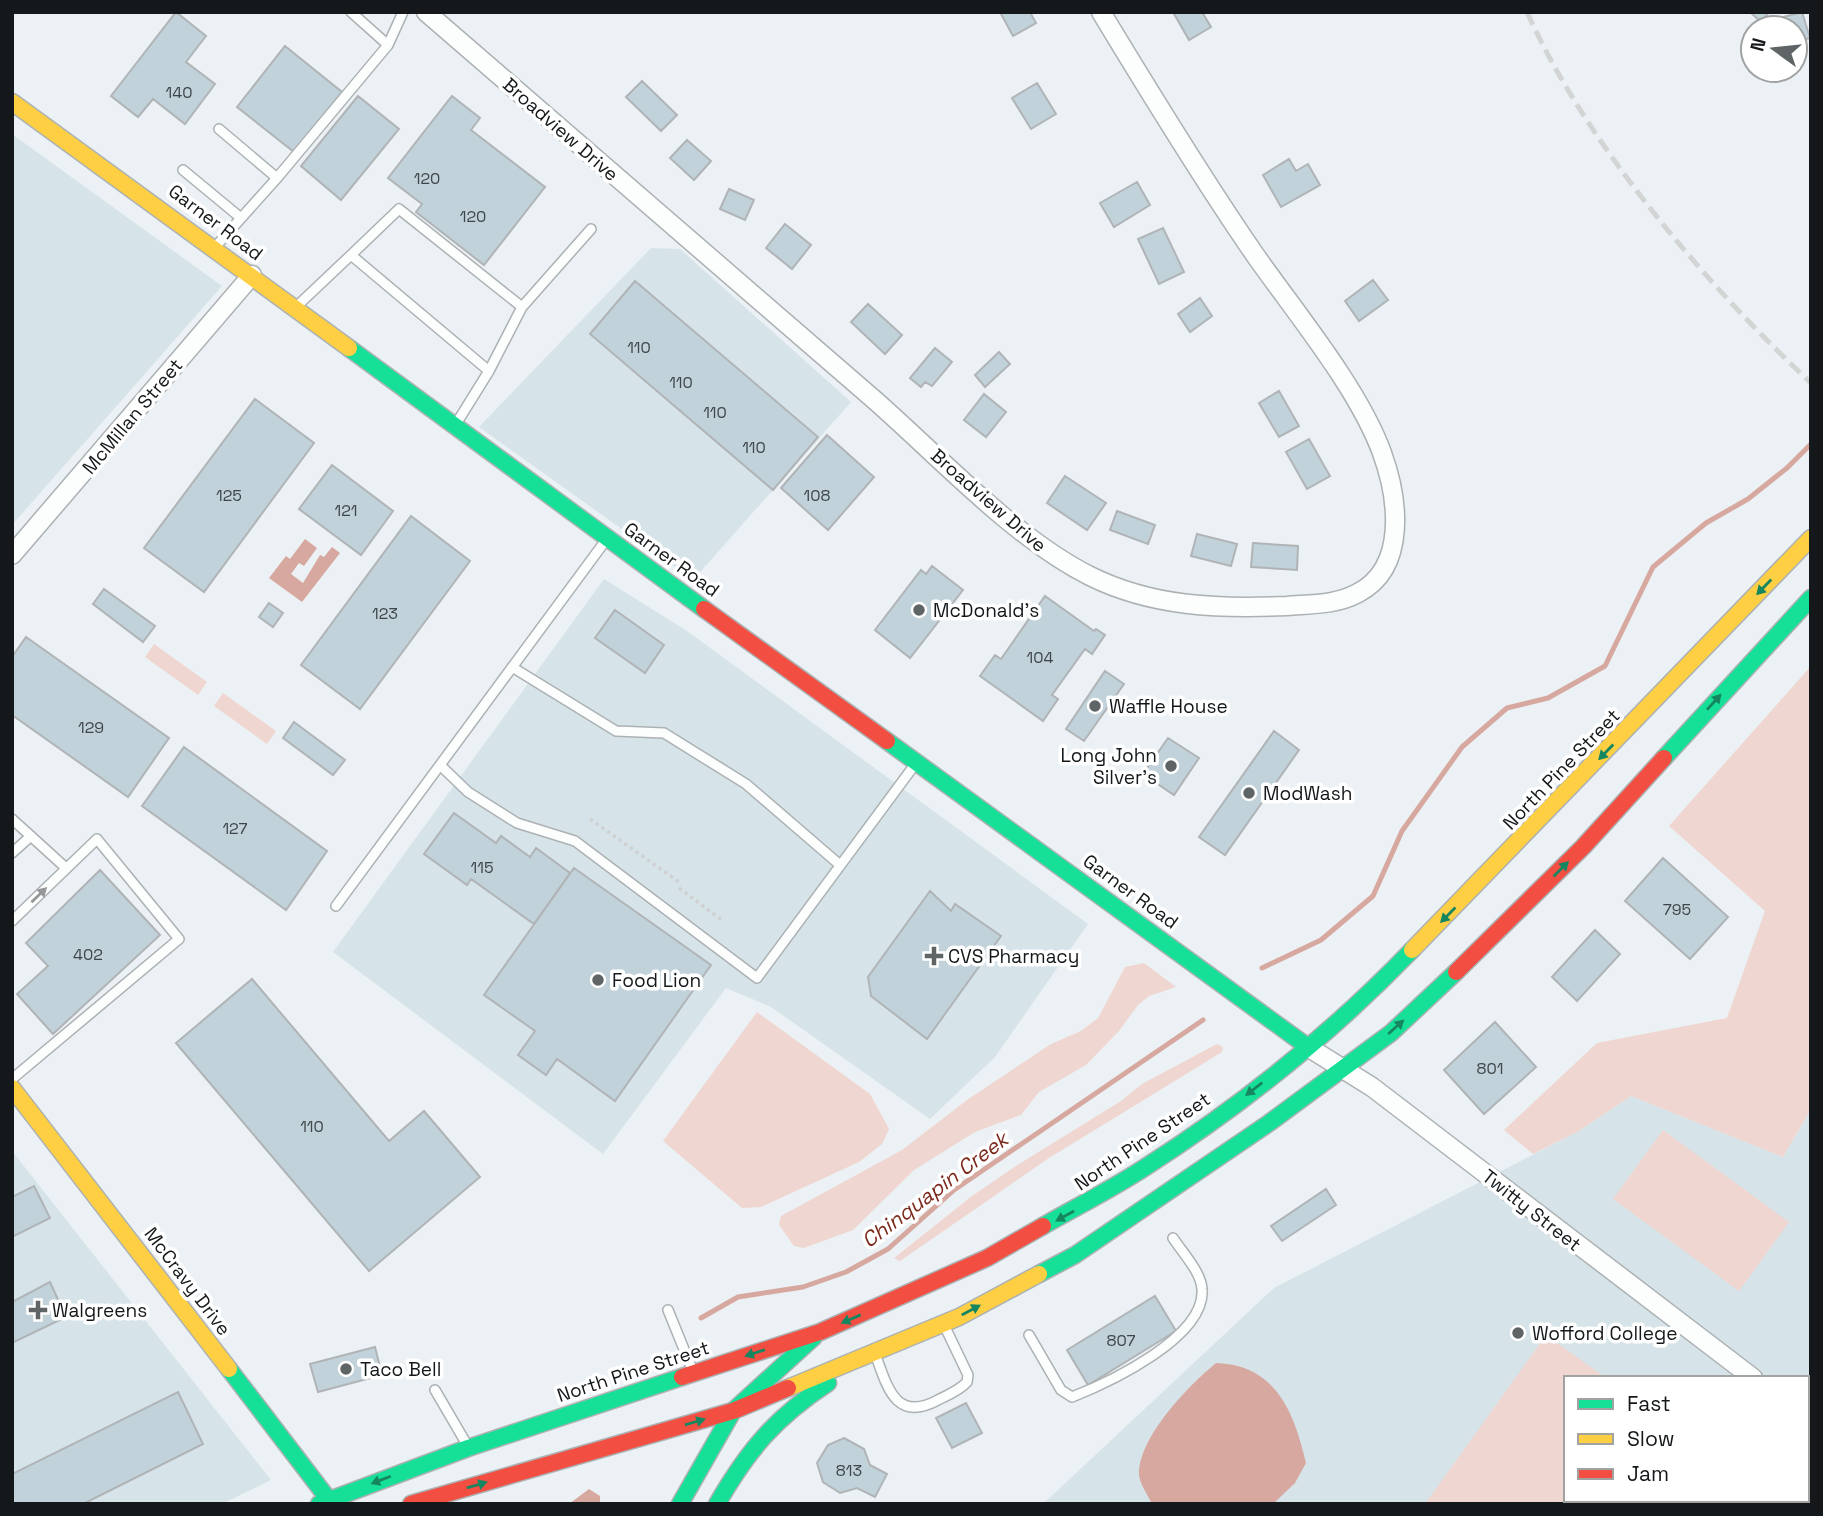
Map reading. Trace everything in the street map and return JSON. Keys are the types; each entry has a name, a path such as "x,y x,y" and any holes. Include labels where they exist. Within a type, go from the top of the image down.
{"main road":[{"name":"Garner Road","path":"12,103 215,247 607,538 1154,932 1308,1047"},
{"name":"North Pine Street","path":"329,1503 468,1447 820,1332 942,1279 1076,1210 1200,1129 1308,1047 1384,979 1811,538"},
{"path":"411,1504 733,1411 870,1357 943,1324 1075,1255 1269,1123 1391,1033 1505,926 1595,834 1811,598"},
{"name":"McCravy Drive","path":"12,1088 329,1503"},
{"path":"680,1504 733,1411 820,1332"},
{"path":"717,1504 738,1465 769,1425 788,1408 870,1357"}],"street":[{"name":"Broadview Drive","path":"426,12 914,434 1029,538 1060,560 1128,592 1203,607 1326,604 1348,599 1378,579 1393,542 1393,492 1380,446 1332,365 1250,247 1101,12"},
{"name":"McMillan Street","path":"12,555 252,275"},
{"name":"Twitty Street","path":"1308,1047 1372,1087 1750,1376"}],"lane":[{"path":"351,12 388,45"},
{"path":"215,247 277,178 388,45 403,12"},
{"path":"219,129 277,178"},
{"path":"183,170 241,218"},
{"path":"295,308 399,209 522,307"},
{"path":"455,426 489,371 522,307 591,229"},
{"path":"351,255 489,371"},
{"path":"335,906 607,538"},
{"path":"512,667 616,731 664,733 746,784 840,865"},
{"path":"440,765 468,792 517,823 575,841 757,978 917,762"},
{"path":"12,819 66,868"},
{"path":"12,853 31,836"},
{"path":"12,921 97,839 179,939 12,1079"},
{"path":"1030,1335 1055,1380 1072,1397 1158,1351 1183,1333 1199,1311 1202,1299 1202,1286 1173,1238"},
{"path":"668,1310 694,1374"},
{"path":"870,1357 892,1396 906,1407 920,1409 967,1382 968,1375 943,1324"},
{"path":"435,1390 468,1447"}],"path":[{"path":"590,820 680,886 723,922"}],"shaded area":[{"path":"12,134 222,286 12,525"},
{"path":"651,248 680,249 851,402 693,580 479,427"},
{"path":"305,539 317,548 304,566 299,563 291,574 303,583 320,555 324,557 332,547 340,553 302,602 269,578 286,556 290,559"},
{"path":"604,579 687,631 1088,924 995,1057 930,1119 771,1007 726,988 603,1154 333,952"},
{"path":"154,644 207,682 198,695 145,657"},
{"path":"1811,666 1811,1109 1783,1157 1631,1096 1577,1132 1533,1154 1504,1130 1597,1043 1727,1018 1765,911 1669,826"},
{"path":"223,693 276,731 267,744 214,706"},
{"path":"1144,963 1176,987 1149,996 1138,1005 1119,1031 1086,1065 1039,1092 1021,1115 975,1132 914,1170 853,1230 804,1248 794,1246 779,1225 781,1216 902,1150 967,1100 1051,1044 1081,1031 1098,1018 1125,967"},
{"path":"757,1012 870,1094 889,1129 882,1144 859,1162 761,1207 742,1208 663,1141"},
{"path":"1217,1044 1223,1047 1222,1052 1049,1158 900,1261 894,1258 972,1196 1016,1166 1121,1101 1142,1084"},
{"name":"Wofford College","path":"1631,1096 1783,1157 1811,1109 1811,1504 1043,1504 1274,1288 1577,1132"},
{"path":"1663,1130 1789,1222 1739,1291 1613,1199"},
{"path":"12,1151 271,1480 222,1504 12,1504"},
{"path":"1546,1335 1603,1376 1564,1376 1564,1502 1635,1502 1634,1504 1425,1504"},
{"path":"1216,1363 1254,1372 1268,1382 1288,1409 1306,1463 1295,1483 1273,1504 1152,1504 1139,1478 1141,1460 1147,1444 1179,1398"},
{"path":"589,1489 600,1496 600,1504 569,1504"}],"building":[{"path":"176,12 206,36 186,62 215,84 185,124 153,99 138,117 111,96"},
{"path":"1000,12 1030,12 1036,23 1013,36"},
{"path":"1173,12 1202,12 1211,27 1189,40"},
{"path":"1750,12 1769,12 1767,14"},
{"path":"285,46 342,92 294,152 237,107"},
{"path":"642,81 677,115 661,131 626,97"},
{"path":"1037,83 1056,114 1031,129 1012,98"},
{"path":"358,96 399,129 341,200 301,166"},
{"path":"452,96 480,118 471,130 545,187 484,265 416,212 422,204 388,178"},
{"path":"687,140 711,161 694,180 670,158"},
{"path":"1289,159 1296,171 1308,164 1320,185 1281,207 1263,175"},
{"path":"1137,182 1150,205 1114,227 1100,203"},
{"path":"729,189 754,200 745,220 720,209"},
{"path":"785,224 811,245 792,269 766,248"},
{"path":"1163,228 1184,272 1159,284 1138,239"},
{"path":"1373,280 1388,300 1359,321 1345,301"},
{"path":"635,281 818,437 773,490 590,334"},
{"path":"1200,298 1212,316 1190,332 1178,314"},
{"path":"868,304 902,335 885,354 851,322"},
{"path":"935,348 952,362 932,386 925,382 921,387 910,378"},
{"path":"999,352 1010,364 985,387 975,375"},
{"path":"1279,391 1299,426 1279,437 1259,403"},
{"path":"984,394 1006,412 986,437 964,420"},
{"path":"255,399 314,443 204,592 144,548"},
{"path":"827,435 874,477 828,530 781,488"},
{"path":"1309,439 1330,476 1307,489 1286,452"},
{"path":"332,465 393,511 361,555 299,509"},
{"path":"1065,476 1106,503 1087,530 1047,503"},
{"path":"1117,511 1155,525 1148,544 1110,530"},
{"path":"411,516 470,561 360,709 301,665"},
{"path":"1197,534 1237,544 1231,566 1191,556"},
{"path":"1253,543 1298,546 1297,570 1251,567"},
{"name":"McDonald's","path":"932,566 963,590 910,658 875,630 921,570 926,574"},
{"path":"104,589 155,626 143,642 93,604"},
{"path":"1045,596 1094,631 1096,629 1105,635 1092,654 1085,649 1052,695 1058,699 1043,721 980,676 995,655 1001,659"},
{"path":"269,603 283,613 273,627 259,617"},
{"path":"615,610 664,645 645,673 595,638"},
{"path":"26,637 169,738 128,797 12,715 12,657"},
{"name":"Waffle House","path":"1105,671 1124,684 1084,741 1066,729"},
{"path":"294,722 345,760 333,775 283,738"},
{"name":"ModWash","path":"1274,731 1299,750 1225,855 1199,837"},
{"name":"Long John Silver's","path":"1168,738 1199,758 1174,795 1143,774"},
{"path":"184,747 327,851 286,910 142,806"},
{"path":"454,813 496,843 501,836 530,857 536,848 570,873 534,924 471,879 467,885 424,854"},
{"path":"1663,858 1728,917 1690,959 1625,901"},
{"name":"Food Lion","path":"574,868 711,965 615,1101 557,1059 546,1075 518,1055 535,1031 484,995"},
{"path":"100,870 160,935 53,1034 17,994 48,966 26,943"},
{"name":"CVS Pharmacy","path":"930,891 951,911 955,904 1001,936 927,1039 871,996 868,977"},
{"path":"1595,930 1620,954 1577,1001 1552,977"},
{"path":"252,979 389,1141 424,1111 480,1177 369,1271 176,1043"},
{"path":"1495,1022 1536,1067 1484,1114 1444,1070"},
{"path":"34,1186 50,1218 12,1237 12,1197"},
{"path":"1326,1189 1336,1205 1282,1241 1271,1226"},
{"name":"Walgreens","path":"50,1282 66,1317 12,1343 12,1302"},
{"path":"1155,1296 1176,1331 1088,1385 1067,1350"},
{"name":"Taco Bell","path":"375,1347 382,1375 318,1392 310,1364"},
{"path":"178,1392 203,1444 83,1504 12,1504 12,1474"},
{"path":"966,1403 982,1433 952,1448 936,1418"},
{"path":"844,1438 864,1449 870,1465 887,1474 875,1497 857,1488 840,1493 823,1482 817,1463 828,1445"}],"waterway":[{"name":"Chinquapin Creek","path":"1262,968 1321,940 1373,896 1402,831 1462,747 1507,708 1548,698 1605,666 1653,567 1706,523 1748,499 1787,468 1811,444"},
{"name":"Chinquapin Creek","path":"701,1318 738,1297 803,1287 846,1272 888,1249 954,1190 1203,1020"}],"railway":[{"path":"1527,12 1552,62 1615,162 1691,257 1811,383"}],"traffic: fast":[{"path":"349,348 704,609"},
{"path":"1664,758 1811,598"},
{"path":"887,741 1308,1047"},
{"path":"1043,1226 1144,1168 1251,1093 1318,1039 1412,950"},
{"path":"1039,1274 1075,1255 1269,1123 1391,1033 1456,972"},
{"path":"680,1504 733,1411 814,1337"},
{"path":"229,1369 329,1500"},
{"path":"319,1504 468,1448 682,1377"},
{"path":"717,1504 740,1467 765,1436 793,1409 828,1383"}],"traffic: slow":[{"path":"12,102 349,348"},
{"path":"1412,950 1811,538"},
{"path":"12,1088 229,1369"},
{"path":"788,1388 959,1317 1039,1274"}],"traffic: jam":[{"path":"704,609 887,741"},
{"path":"1456,972 1583,847 1664,758"},
{"path":"682,1377 820,1332 987,1258 1043,1226"},
{"path":"411,1504 733,1411 788,1388"}],"place":[{"name":"McDonald's","path":"919,610"},
{"name":"Waffle House","path":"1095,706"},
{"name":"Long John Silver's","path":"1171,766"},
{"name":"ModWash","path":"1249,793"},
{"name":"CVS Pharmacy","path":"934,956"},
{"name":"Food Lion","path":"598,980"},
{"name":"Walgreens","path":"38,1310"},
{"name":"Wofford College","path":"1518,1333"},
{"name":"Taco Bell","path":"346,1369"}]}
